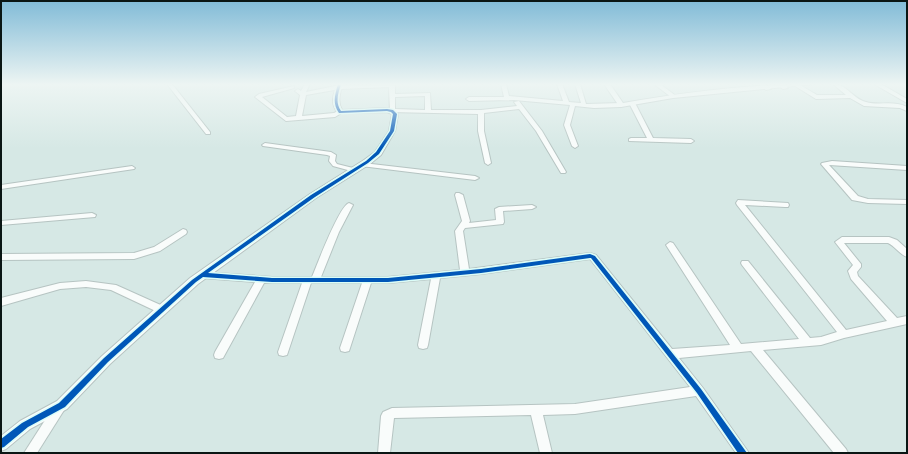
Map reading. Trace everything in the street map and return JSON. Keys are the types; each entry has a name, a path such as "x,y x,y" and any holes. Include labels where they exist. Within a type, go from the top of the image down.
{"street":[{"path":"186,105 208,133"},
{"path":"268,105 285,119 335,115 340,112 392,110 481,112 519,107 539,131 563,172"},
{"path":"299,118 301,105"},
{"path":"336,105 340,112"},
{"path":"30,453 62,404 106,360 202,275 313,196 378,153 392,131 395,114 392,110 392,105"},
{"path":"428,105 428,111"},
{"path":"570,105 567,125 575,146"},
{"path":"633,105 651,140"},
{"path":"886,105 901,106 907,109"},
{"path":"481,112 481,131 488,162"},
{"path":"631,140 691,141"},
{"path":"265,145 329,153 333,155 332,161 335,165 475,178"},
{"path":"907,168 832,163 824,164 855,198 868,201 907,202"},
{"path":"1,187 132,168"},
{"path":"459,195 466,221 459,231 465,272"},
{"path":"784,205 740,203 844,334"},
{"path":"284,352 311,280 332,236 350,205"},
{"path":"462,226 500,222 498,211 501,209 532,207"},
{"path":"1,223 92,215"},
{"path":"1,257 134,256 157,249 183,232"},
{"path":"894,322 854,277 852,270 857,268 857,264 839,242 842,240 888,240 894,242 907,254"},
{"path":"670,245 738,348"},
{"path":"202,275 261,279 388,280 465,272 588,256 593,257 699,391 743,453"},
{"path":"745,263 807,342"},
{"path":"423,345 436,275"},
{"path":"219,355 261,279"},
{"path":"345,348 368,280"},
{"path":"1,302 60,286 86,284 114,287 162,310"},
{"path":"670,354 821,341 844,334 907,320"},
{"path":"754,347 842,453"},
{"path":"384,453 387,416 392,413 575,409 699,391"},
{"path":"1,444 26,425 62,404"},
{"path":"536,410 546,453"}],"cycle path":[{"path":"1,444 25,425 62,405 106,360 194,281 313,196 367,162 378,153 392,131 395,114 392,111 387,110 340,112 336,105"},
{"path":"202,275 272,280 388,280 481,271 590,256 593,257 699,391 743,453"}]}
